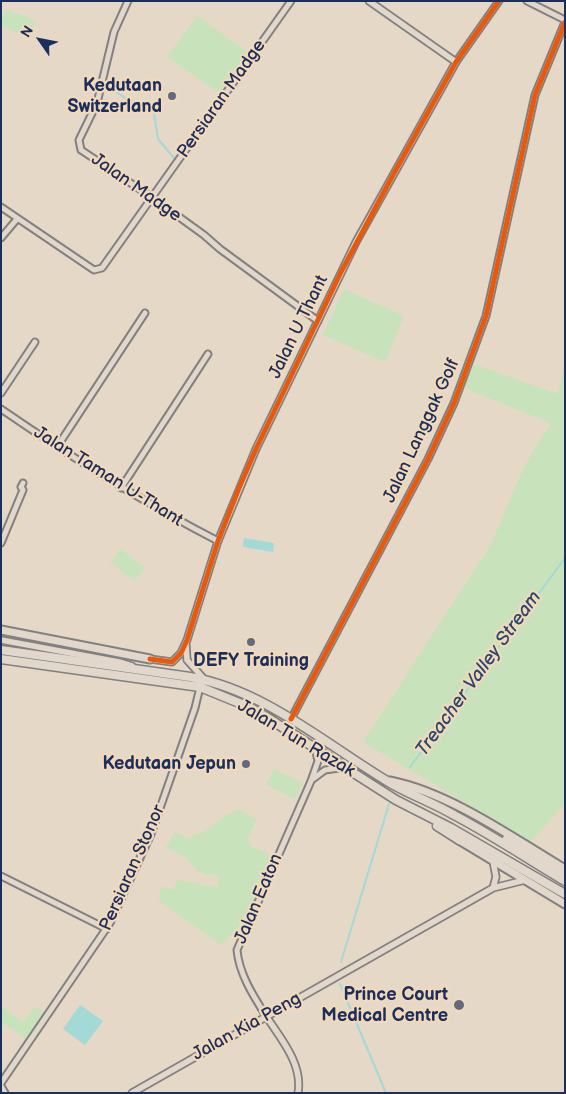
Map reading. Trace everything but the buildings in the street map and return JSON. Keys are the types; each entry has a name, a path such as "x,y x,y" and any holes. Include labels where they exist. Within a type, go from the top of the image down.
{"main road":[{"path":"1,630 150,659"},
{"name":"Jalan Tun Razak","path":"1,650 204,679 249,695 386,781 453,814 565,882"},
{"name":"Jalan Tun Razak","path":"1,659 200,687 249,708 315,747 406,806 451,828 565,894"},
{"path":"386,781 407,785 458,806 565,869"},
{"path":"406,806 492,861 565,904"},
{"path":"453,814 474,819 565,876"}],"street":[{"name":"Jalan Madge","path":"128,1 114,32 97,103 79,140 81,150 153,198 318,321"},
{"name":"Persiaran Madge","path":"18,219 91,268 99,270 105,266 291,1"},
{"path":"369,1 456,62"},
{"name":"Jalan U Thant","path":"150,659 168,662 175,660 181,654 218,541 256,449 356,242 456,62 499,1"},
{"name":"Jalan Langgak Golf","path":"291,720 428,459 460,386 486,316 535,95 565,21 527,1"},
{"path":"1,208 18,219 1,238"},
{"path":"57,447 145,313"},
{"path":"1,393 35,342"},
{"path":"121,488 208,354"},
{"name":"Jalan Taman U-Thant","path":"1,409 121,488 218,541"},
{"path":"1,543 23,490 21,487 23,482"},
{"path":"1,640 119,662 151,672"},
{"name":"Jalan U Thant","path":"187,640 187,660 204,679"},
{"name":"Persiaran Stonor","path":"1,1085 107,929 151,834 195,708 200,687"},
{"name":"Jalan Eaton","path":"266,1016 250,989 242,970 237,950 311,781 318,761 315,747"},
{"path":"311,781 321,771 346,767"},
{"path":"492,861 496,877 493,888"},
{"path":"1,876 107,929"},
{"name":"Jalan Kia Peng","path":"132,1093 493,888 526,880"},
{"path":"266,1016 295,1063 299,1079 298,1093"},
{"path":"1,1085 5,1093"}],"green space":[{"path":"6,9 36,21 30,37 1,26 1,20"},
{"path":"197,16 248,52 219,93 167,57"},
{"path":"344,289 404,316 385,362 323,335"},
{"path":"565,362 565,803 531,842 363,742 491,544 524,467 550,423 464,388 474,364 558,394"},
{"path":"121,549 145,568 134,581 110,562"},
{"path":"274,769 303,783 295,799 266,785"},
{"path":"238,809 257,819 248,838 250,846 272,855 270,868 246,920 221,945 159,901 161,886 173,890 178,880 217,887 219,876 204,874 196,870 184,856 166,848 175,832 188,838 205,831 226,815"},
{"path":"1,1006 23,1022 35,1006 45,1013 26,1039 1,1022"}],"water":[{"path":"244,538 274,543 273,552 243,547"},
{"path":"80,1005 103,1021 85,1045 63,1029"}],"waterway":[{"path":"109,87 128,100 153,107 158,139 174,158"},
{"name":"Treacher Valley Stream","path":"410,767 565,558"},
{"name":"Treacher Valley Stream","path":"341,962 389,804"},
{"name":"Treacher Valley Stream","path":"340,984 386,1093"}],"cycle path":[{"path":"150,659 172,662 181,653 187,640 218,541 239,488 341,272 456,62 499,1"},
{"path":"291,719 428,459 454,403 486,316 535,95 565,22"}],"place":[{"name":"Kedutaan Switzerland","path":"172,96"},
{"name":"DEFY Training","path":"251,642"},
{"name":"Kedutaan Jepun","path":"246,764"},
{"name":"Prince Court Medical Centre","path":"459,1005"}]}
